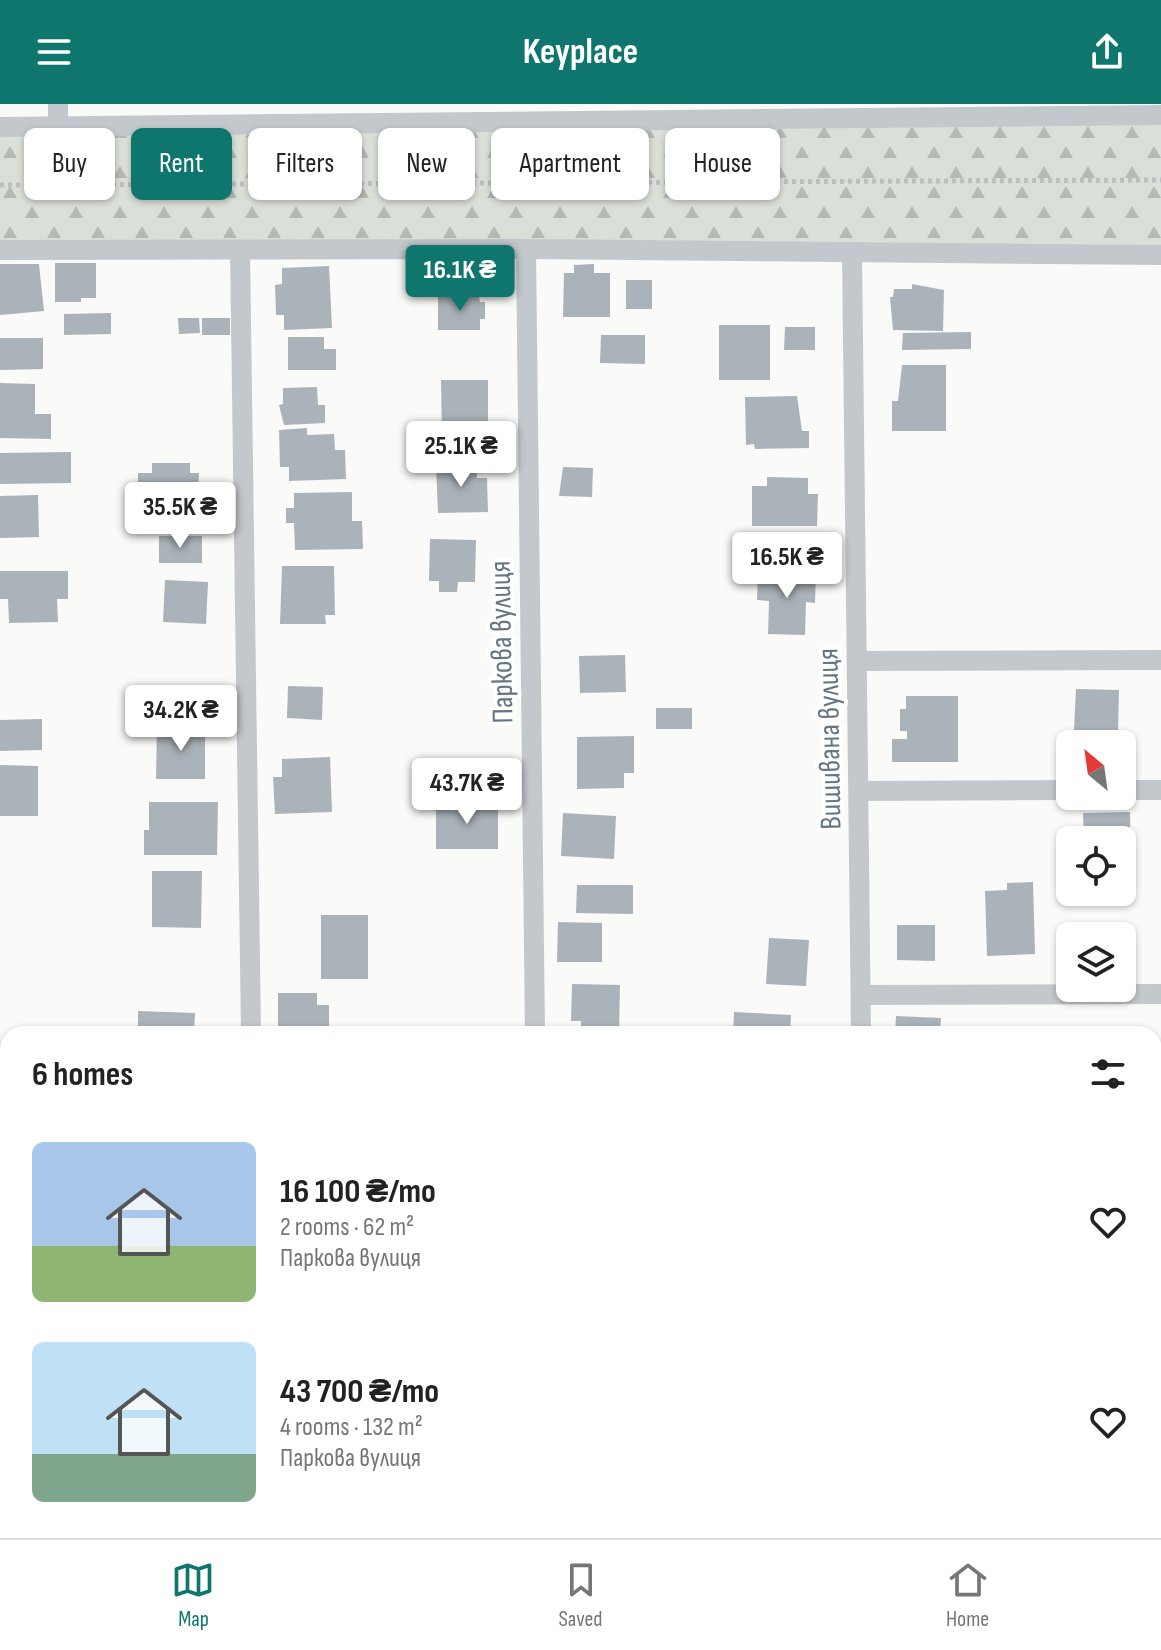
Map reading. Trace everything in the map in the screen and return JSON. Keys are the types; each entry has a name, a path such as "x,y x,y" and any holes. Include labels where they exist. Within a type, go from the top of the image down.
{"street":[{"path":"58,104 58,126"},
{"path":"0,127 441,112 884,111 1161,115"},
{"path":"0,250 526,249 1161,255"},
{"name":"Паркова вулиця","path":"526,249 535,1026"},
{"path":"240,251 251,1026"},
{"name":"Вишивана вулиця","path":"852,252 861,1026"},
{"path":"858,661 1161,660"},
{"path":"859,791 1056,790"},
{"path":"1136,790 1161,790"},
{"path":"861,995 1161,994"}],"path":[{"path":"0,185 1161,180"}],"green space":[{"path":"1161,112 1161,255 0,250 0,128"}],"building":[{"path":"55,263 96,263 96,298 81,298 81,302 55,302"},
{"path":"0,264 39,264 44,311 0,315"},
{"path":"594,264 594,273 610,273 610,317 563,317 564,273 574,273 574,265"},
{"path":"329,266 332,328 284,330 284,315 276,315 275,285 282,284 282,268"},
{"path":"626,280 652,280 652,309 626,309"},
{"path":"912,284 944,290 943,331 893,330 890,297 893,297 894,289 912,289"},
{"path":"438,297 479,297 480,302 485,302 485,319 480,319 480,330 438,330"},
{"path":"111,313 111,334 64,335 64,314"},
{"path":"178,318 199,318 200,333 179,334"},
{"path":"202,318 230,318 230,335 202,335"},
{"path":"719,325 770,325 770,380 719,380"},
{"path":"785,327 815,327 815,350 784,350"},
{"path":"971,332 971,349 902,350 903,333"},
{"path":"601,335 645,335 645,364 600,363"},
{"path":"288,337 324,337 324,349 336,349 336,370 288,370"},
{"path":"0,338 43,338 43,369 0,370"},
{"path":"902,365 946,365 946,431 892,431 892,401 898,401"},
{"path":"441,380 488,380 488,438 442,439"},
{"path":"0,383 35,384 35,414 51,414 51,439 0,438"},
{"path":"317,387 318,405 325,405 325,423 284,425 279,405 283,404 283,388"},
{"path":"797,396 802,431 809,431 809,448 755,449 754,444 746,445 745,397"},
{"path":"307,428 307,435 334,434 335,450 345,450 346,479 289,481 289,467 280,467 279,430"},
{"path":"71,452 71,483 0,484 0,453"},
{"path":"476,462 477,478 487,478 488,512 438,513 436,463"},
{"path":"152,463 190,463 190,473 199,473 198,492 207,492 207,511 195,511 195,524 154,524 154,512 138,512 138,473 152,473"},
{"path":"563,467 593,468 592,497 559,496"},
{"path":"767,477 808,478 808,494 818,494 817,526 752,526 752,486 767,486"},
{"path":"352,492 352,521 362,521 363,549 295,550 294,523 286,523 286,508 294,508 294,493"},
{"path":"38,495 39,537 0,538 0,496"},
{"path":"159,536 202,536 202,563 159,563"},
{"path":"430,539 476,540 475,582 458,582 457,592 439,592 439,581 429,581"},
{"path":"282,566 334,566 335,615 325,615 326,624 280,624"},
{"path":"0,571 68,571 68,599 57,599 58,622 9,623 8,599 0,599"},
{"path":"758,572 816,574 815,603 806,602 805,635 768,634 769,601 757,600"},
{"path":"165,580 208,582 206,624 163,622"},
{"path":"625,655 626,692 580,693 579,656"},
{"path":"288,686 323,687 322,720 287,718"},
{"path":"1076,689 1119,690 1118,730 1074,730"},
{"path":"906,696 958,696 958,762 892,762 892,739 907,739 907,731 900,731 900,709 906,709"},
{"path":"656,708 692,708 692,729 656,729"},
{"path":"42,719 42,750 0,751 0,720"},
{"path":"157,727 205,728 205,779 156,779"},
{"path":"634,736 634,773 624,773 624,788 577,789 577,737"},
{"path":"330,757 332,812 275,814 273,777 282,777 282,759"},
{"path":"0,765 38,766 38,816 0,816"},
{"path":"149,802 218,802 217,855 144,855 144,830 149,830"},
{"path":"436,802 498,802 498,849 436,849"},
{"path":"1130,812 1130,826 1083,826 1083,813"},
{"path":"563,813 616,816 614,859 561,856"},
{"path":"152,871 202,871 201,928 152,927"},
{"path":"1033,882 1035,954 987,956 985,891 1007,890 1007,883"},
{"path":"577,885 633,885 633,914 576,913"},
{"path":"321,915 368,915 368,979 321,979"},
{"path":"558,922 602,923 602,962 557,962"},
{"path":"897,925 935,925 935,961 897,960"},
{"path":"769,938 809,940 806,986 766,984"},
{"path":"572,984 620,985 619,1026 581,1026 581,1021 571,1021"},
{"path":"278,993 317,993 317,1005 329,1005 329,1026 278,1026"},
{"path":"138,1011 195,1013 194,1026 138,1026"},
{"path":"734,1012 791,1015 790,1026 733,1026"},
{"path":"896,1016 941,1018 940,1026 895,1026"}]}
